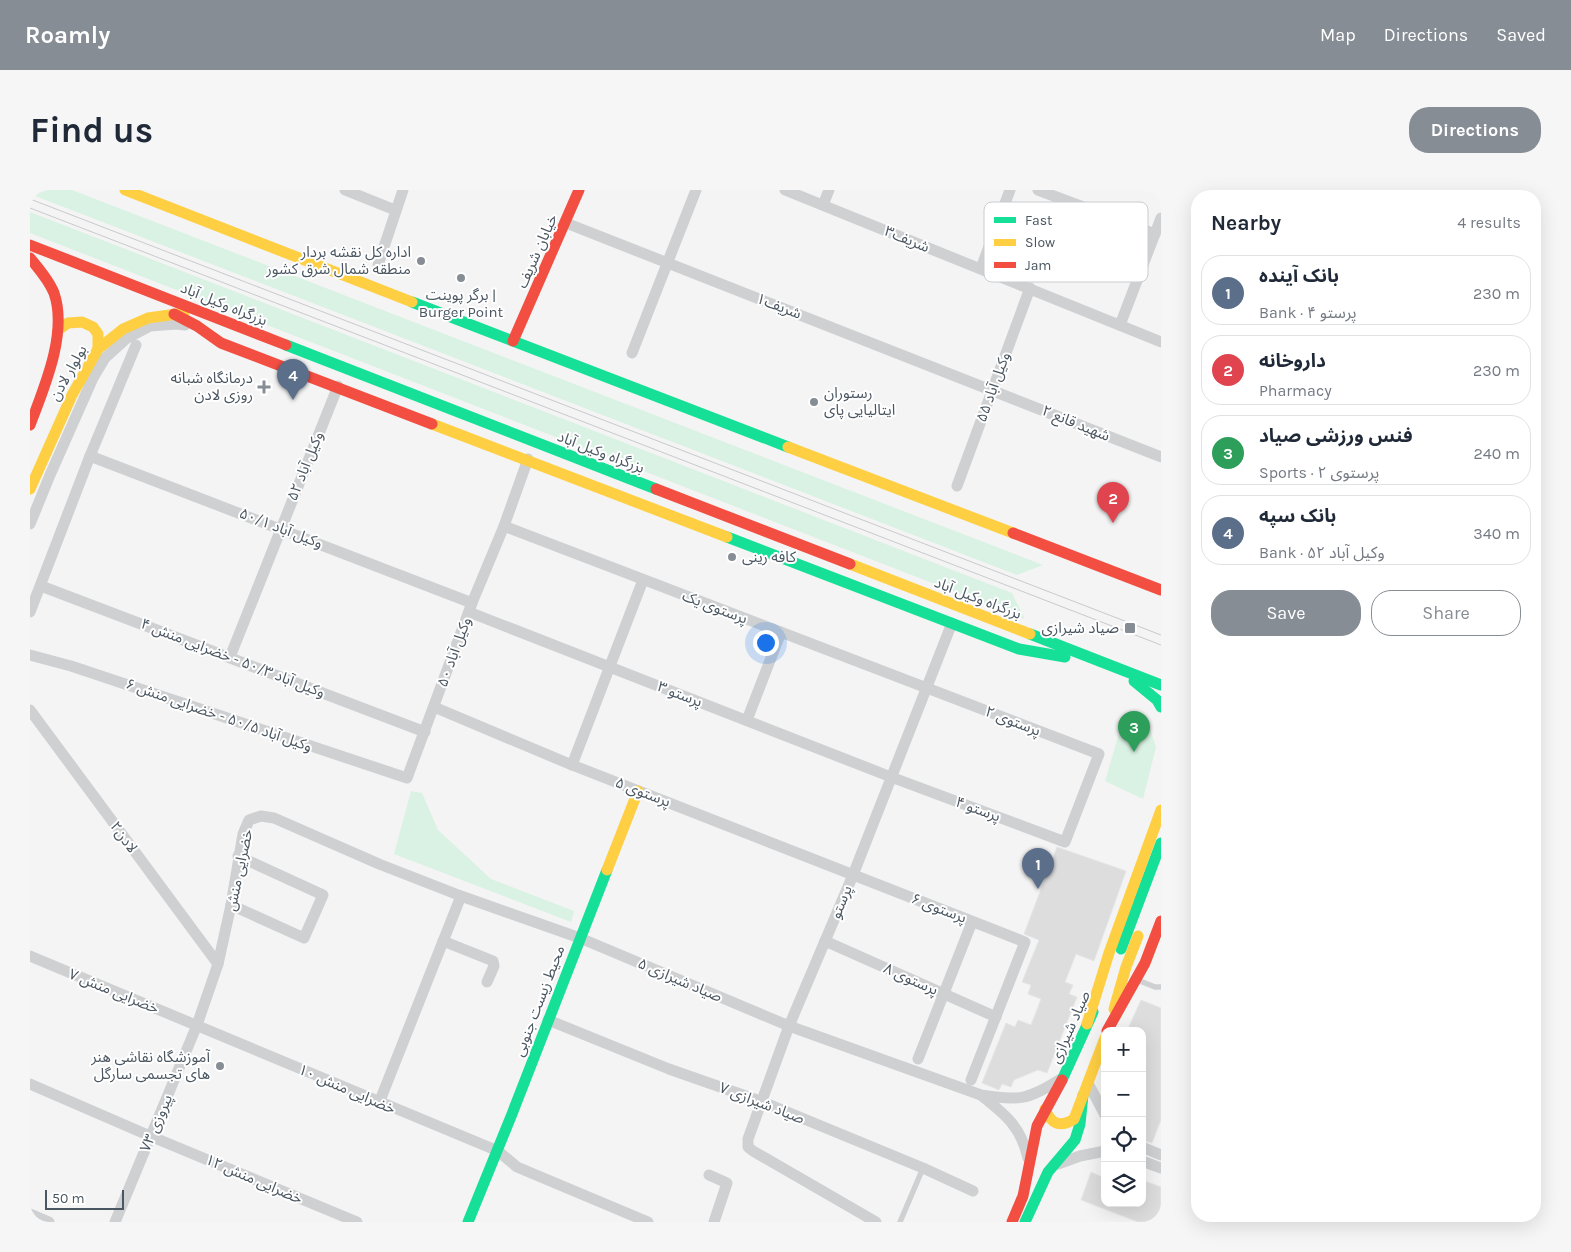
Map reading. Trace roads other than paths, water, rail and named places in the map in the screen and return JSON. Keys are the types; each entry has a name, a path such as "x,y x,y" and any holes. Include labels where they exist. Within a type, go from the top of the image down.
{"main road":[{"path":"125,190 1161,590"},
{"name":"خیابان شریف","path":"513,341 579,190"},
{"name":"بزرگراه وکیل آباد","path":"30,245 1161,685"},
{"name":"بولوار لادن","path":"30,258 44,276 56,300 58,330 45,387 30,425"},
{"name":"بولوار لادن","path":"30,489 72,395 98,348 123,329 148,318 203,312"},
{"path":"174,314 197,326 221,343 338,386 1019,649 1109,665 1142,686 1157,700 1161,707"},
{"path":"58,330 68,323 82,322 94,327 98,334 98,348"},
{"path":"474,419 499,448"},
{"path":"1122,574 1161,579"},
{"name":"محیط زیست جنوبی","path":"468,1222 498,1151 638,791"},
{"path":"1087,1024 1109,953 1161,810"},
{"name":"صیاد شیرازی","path":"1012,1222 1030,1167 1037,1126 1045,1108 1064,1077 1116,962 1161,843"},
{"path":"1108,1027 1126,968 1161,874"},
{"path":"1109,1027 1145,963 1161,921"},
{"path":"1045,1108 1048,1118 1056,1124 1066,1124 1074,1118 1101,1049"},
{"path":"1025,1222 1052,1166 1066,1154 1075,1140 1080,1127 1083,1094"}],"street":[{"path":"345,190 395,210"},
{"path":"378,265 403,190"},
{"path":"632,353 696,190"},
{"name":"شریف٣","path":"784,190 984,269"},
{"path":"823,205 829,190"},
{"path":"1006,202 1010,190"},
{"path":"1038,190 1067,202"},
{"path":"1148,258 1156,239 1161,218"},
{"name":"شریف١","path":"566,223 992,390"},
{"path":"981,268 984,260"},
{"name":"شریف٣","path":"1015,282 1161,342"},
{"path":"1120,325 1138,282"},
{"name":"۵۵ وکیل آباد","path":"957,486 1030,288"},
{"path":"30,524 93,378 105,358 127,338 150,326 176,324 197,326 263,352"},
{"path":"30,612 90,456 136,345"},
{"name":"۵۲ وکیل آباد","path":"230,657 338,386"},
{"name":"شهید قانع ۲","path":"992,390 1161,457"},
{"name":"وکیل آباد ۵۰/۱","path":"90,456 280,528 471,607"},
{"name":"۵۰ وکیل آباد","path":"407,778 528,459"},
{"name":"پرستوی یک","path":"504,526 926,689"},
{"path":"572,765 643,580"},
{"name":"وکیل آباد ۵۰/۳ - خضرایی منش ۴","path":"41,586 425,732"},
{"name":"پرستو ۳","path":"471,607 610,667 891,777"},
{"name":"پرستو","path":"876,1222 748,1147 748,1139 789,1026 852,875 952,623"},
{"path":"747,720 781,632"},
{"name":"وکیل آباد ۵۰/۵ - خضرایی منش ۶","path":"30,655 71,666 407,778"},
{"name":"پرستوی ۲","path":"926,689 1099,754 1065,842"},
{"name":"پرستوی ۵","path":"434,707 572,765 852,875"},
{"name":"لادن۲","path":"30,710 218,964"},
{"name":"پرستو ۴","path":"891,777 1065,842"},
{"name":"خضرایی منش","path":"197,1025 218,964 231,905 238,856 243,834 250,820 261,816 274,818 379,864"},
{"path":"231,905 304,938 323,895 238,856"},
{"name":"صیاد شیرازی ۵","path":"379,864 461,896 580,938 789,1026 981,1095 1004,1099 1039,1094 1064,1077"},
{"name":"پرستوی ۶","path":"852,875 1025,942 996,1017"},
{"path":"379,1103 461,896"},
{"path":"918,1059 972,922"},
{"path":"443,941 493,961 494,966 488,982"},
{"name":"پرستوی ۸","path":"825,941 996,1017"},
{"name":"خضرایی منش ۷","path":"30,956 197,1025"},
{"path":"971,1080 996,1017"},
{"name":"صیاد شیرازی ۷","path":"548,1020 669,1069 763,1102 973,1191"},
{"name":"خضرایی منش ۱۰","path":"197,1025 379,1103 498,1151 516,1166 648,1222"},
{"name":"پیروزی ۷۳","path":"115,1222 197,1025"},
{"path":"1088,1083 1101,1108"},
{"name":"خضرایی منش ۱۲","path":"30,1084 357,1222"},
{"name":"صیاد شیرازی ۵","path":"981,1095 1000,1111 1024,1140 1030,1167"},
{"path":"1146,1149 1161,1155"},
{"path":"1052,1166 1080,1156 1101,1152"},
{"path":"1145,1162 1161,1168"},
{"path":"709,1176 727,1182 714,1222"},
{"path":"30,1214 49,1222"}],"lane":[{"path":"1136,979 1155,987 1161,987"},
{"path":"900,1222 922,1168"}],"tram line":[{"path":"30,199 1161,635"},
{"path":"30,208 1161,645"}],"place":[{"name":"اداره کل نقشه بردار منطقه شمال شرق کشور","path":"421,261"},
{"name":"برگر پوینت | Burger Point","path":"461,278"},
{"name":"درمانگاه شبانه روزی لادن","path":"264,387"},
{"name":"بانک سپه","path":"293,400"},
{"name":"رستوران ایتالیایی پای","path":"814,402"},
{"name":"داروخانه","path":"1113,523"},
{"name":"کافه رینی","path":"732,557"},
{"name":"صیاد شیرازی","path":"1130,628"},
{"name":"فنس ورزشی صیاد","path":"1134,752"},
{"name":"بانک آینده","path":"1038,889"},
{"name":"آموزشگاه نقاشی هنر های تجسمی سارگل","path":"220,1066"}]}
